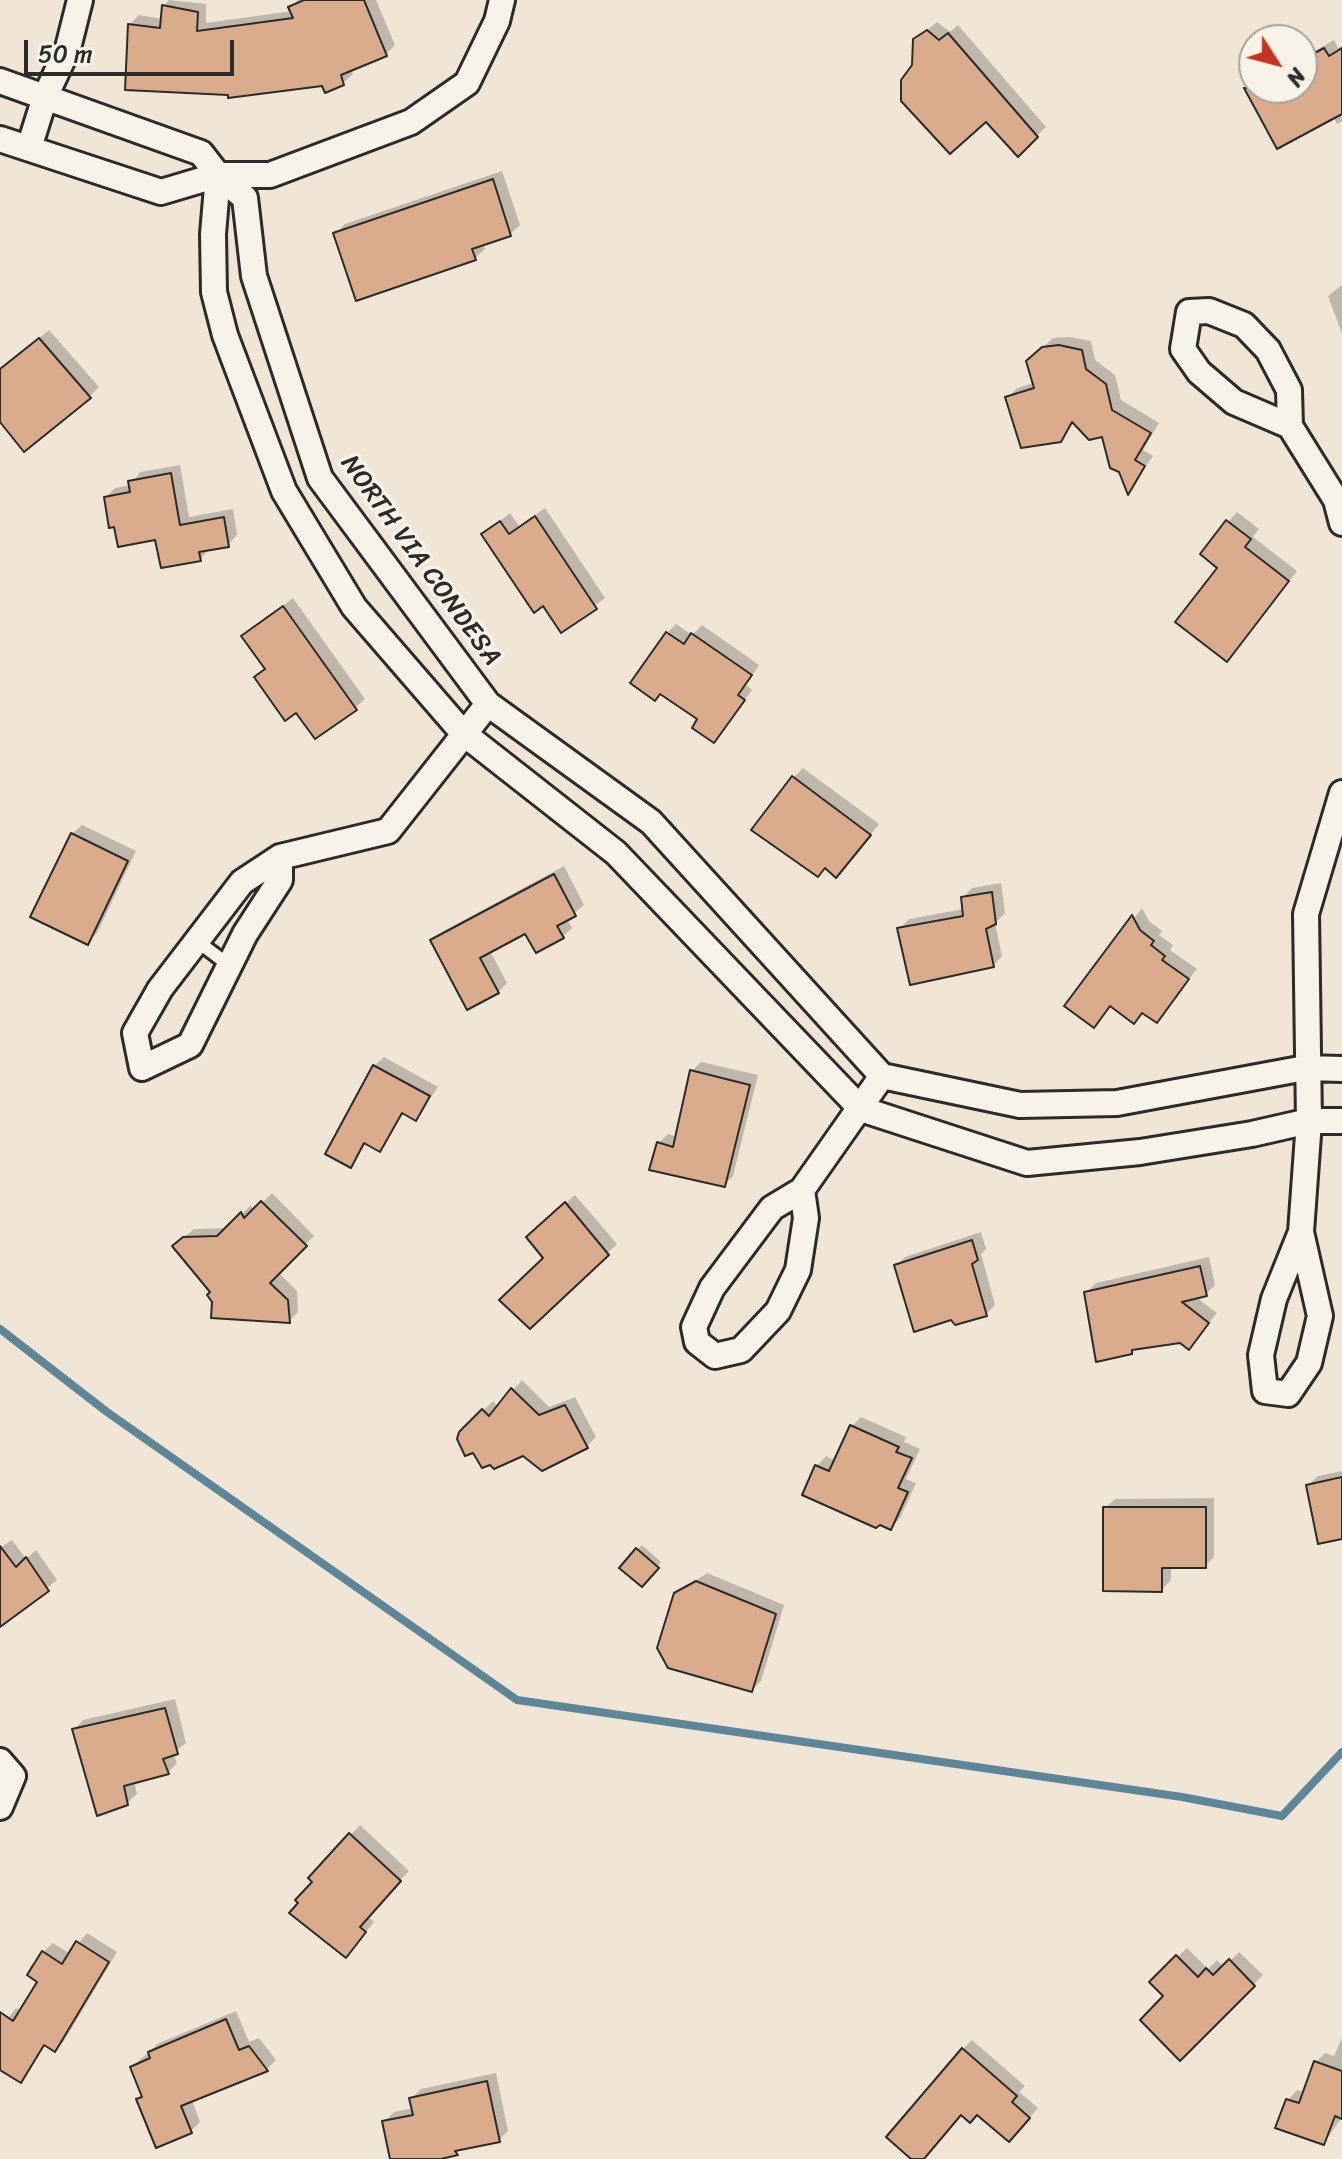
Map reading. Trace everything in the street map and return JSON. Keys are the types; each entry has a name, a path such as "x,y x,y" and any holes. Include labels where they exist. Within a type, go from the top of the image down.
{"street":[{"path":"29,148 45,97 68,48 80,0"},
{"path":"0,139 161,192 218,175 270,175 411,122 467,83 497,21 502,0"},
{"name":"NORTH VIA CONDESA","path":"0,81 201,153 218,175 245,198 254,276 320,478 488,704 651,822 882,1076"},
{"path":"218,175 213,234 214,292 225,335 284,491 354,607 463,733 616,853 861,1109 1027,1163 1140,1152 1252,1134 1309,1121 1342,1121"},
{"path":"1290,426 1234,402 1199,372 1183,349 1189,312 1209,311 1244,325 1268,350 1289,390 1290,426 1336,500 1342,523"},
{"path":"280,857 280,880 245,934 190,1045 142,1068 135,1033 160,989 242,882 280,857 388,831 488,704"},
{"path":"1301,1232 1274,1299 1261,1355 1265,1391 1288,1394 1309,1363 1320,1316 1301,1232 1309,1121 1305,1068 1306,914 1342,793"},
{"path":"802,1190 806,1218 798,1270 778,1311 741,1350 715,1356 697,1342 694,1327 712,1288 772,1208 802,1190 882,1076 1020,1105 1117,1103 1305,1068 1342,1069"},
{"path":"0,1761 13,1776 0,1807"}],"lane":[{"path":"197,941 230,966"}],"building":[{"path":"304,0 364,0 387,56 341,75 344,85 325,93 322,86 228,98 228,95 125,90 128,24 160,28 162,5 198,12 197,31 293,18 288,7"},
{"path":"927,30 939,40 948,33 1038,137 1018,157 986,122 950,154 901,101 901,80 912,65 913,39"},
{"path":"1324,48 1329,56 1342,48 1342,114 1277,149 1253,104 1318,104 1318,51"},
{"path":"493,179 511,236 472,249 476,260 356,301 333,233"},
{"path":"39,338 91,398 24,452 0,422 0,369"},
{"path":"1059,345 1082,350 1086,369 1106,384 1112,410 1151,433 1135,460 1145,466 1128,495 1119,472 1110,468 1102,437 1089,440 1072,422 1061,442 1021,448 1005,397 1034,388 1026,361 1042,347"},
{"path":"171,473 180,525 224,517 229,547 199,552 201,561 161,568 155,540 118,547 114,527 109,528 104,497 130,492 128,481"},
{"path":"535,516 597,609 561,633 543,606 534,613 481,534 500,521 509,534"},
{"path":"1226,520 1251,539 1245,547 1289,581 1227,662 1175,622 1217,568 1200,554"},
{"path":"283,606 357,710 315,739 296,713 285,721 254,677 265,669 241,636"},
{"path":"666,632 684,644 691,633 752,675 738,695 745,700 714,743 692,728 697,719 660,694 655,701 630,683"},
{"path":"792,776 871,835 836,878 825,868 818,877 751,830"},
{"path":"71,833 128,861 88,945 30,917"},
{"path":"554,874 576,916 557,926 564,938 536,953 525,934 480,958 499,993 467,1010 430,940"},
{"path":"992,892 996,924 986,929 994,967 910,985 897,928 963,916 961,897"},
{"path":"1132,915 1140,930 1154,941 1151,945 1165,956 1162,960 1189,979 1157,1023 1142,1013 1134,1024 1110,1006 1094,1028 1064,1006"},
{"path":"373,1065 430,1096 416,1121 402,1113 380,1152 364,1143 351,1168 325,1154"},
{"path":"690,1070 750,1085 725,1187 649,1170 657,1142 673,1147"},
{"path":"261,1201 307,1246 270,1283 288,1300 290,1323 211,1318 212,1302 207,1295 210,1292 172,1246 183,1237 217,1236 241,1212 244,1218"},
{"path":"565,1202 609,1255 530,1329 499,1300 543,1258 526,1237"},
{"path":"972,1240 978,1260 972,1264 987,1316 955,1325 951,1320 914,1332 894,1265"},
{"path":"1200,1266 1207,1296 1182,1302 1209,1323 1189,1350 1180,1343 1132,1350 1132,1354 1096,1362 1084,1292"},
{"path":"511,1388 539,1415 565,1405 588,1448 542,1471 523,1456 494,1469 490,1465 482,1468 473,1453 465,1456 457,1439 459,1432 482,1409 489,1416"},
{"path":"850,1425 899,1447 896,1452 912,1458 898,1488 908,1492 891,1530 880,1525 876,1528 802,1495 815,1465 829,1471"},
{"path":"1342,1477 1342,1539 1318,1544 1306,1485"},
{"path":"1103,1507 1206,1507 1206,1568 1162,1568 1162,1592 1103,1591"},
{"path":"0,1546 16,1567 26,1557 49,1591 0,1627"},
{"path":"636,1548 659,1568 642,1587 619,1568"},
{"path":"696,1581 776,1614 752,1692 668,1668 657,1648 674,1593"},
{"path":"165,1708 178,1754 163,1759 169,1774 124,1786 128,1805 97,1816 72,1729"},
{"path":"349,1833 401,1881 360,1927 366,1932 346,1958 289,1913 298,1903 295,1900 312,1882 308,1878"},
{"path":"76,1941 109,1962 55,2052 44,2045 21,2083 0,2070 0,2012 13,2021 37,1982 27,1975 42,1951 62,1964"},
{"path":"1176,1955 1198,1977 1206,1968 1213,1975 1229,1959 1255,1986 1180,2061 1140,2020 1163,1996 1149,1982"},
{"path":"226,2019 239,2050 249,2046 268,2071 181,2106 192,2133 156,2148 136,2099 142,2097 130,2067 150,2058 148,2052"},
{"path":"962,2048 1017,2096 1012,2102 1030,2118 1009,2142 977,2115 970,2123 961,2115 924,2159 911,2159 886,2137"},
{"path":"1314,2061 1342,2071 1342,2119 1335,2116 1324,2145 1275,2128 1286,2099 1299,2103"},
{"path":"487,2081 500,2142 455,2151 458,2155 441,2159 390,2159 382,2121 413,2115 409,2098"}],"waterway":[{"path":"0,1329 107,1412 517,1700 1182,1797 1282,1816 1342,1752"}]}
